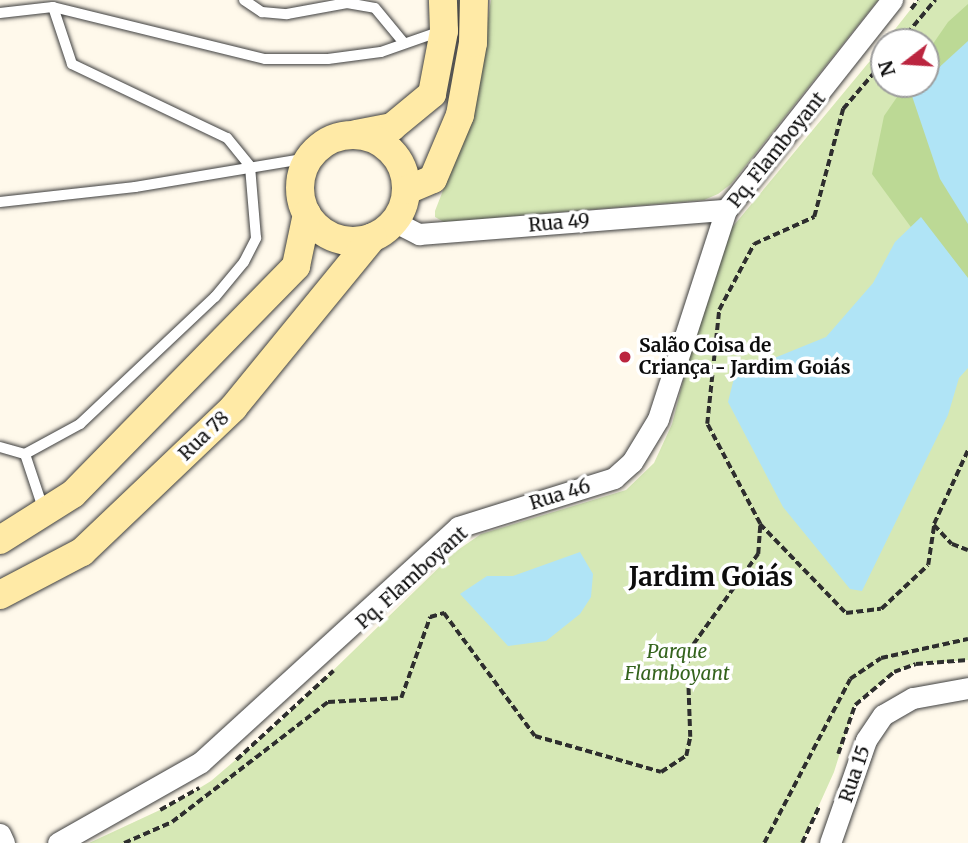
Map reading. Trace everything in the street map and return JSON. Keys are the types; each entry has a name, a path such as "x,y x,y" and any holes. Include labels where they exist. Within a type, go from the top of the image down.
{"main road":[{"path":"0,540 73,494 296,266 307,214 300,186 309,158 329,141 392,127 432,94 444,30 443,0"},
{"path":"307,214 329,235 351,240 384,230 407,190 433,179 460,115 473,43 474,0"},
{"path":"353,134 385,145 404,173 407,190"},
{"name":"Rua 78","path":"0,595 93,543 233,408 384,230"}],"street":[{"name":"Rua 46","path":"58,843 201,762 458,527 614,478 632,462 659,419 726,209 892,0"},
{"name":"Rua 49","path":"384,230 419,234 726,209"},
{"name":"Rua 15","path":"830,843 866,740 883,715 913,698 968,688"},
{"path":"0,834 4,843"}],"lane":[{"path":"244,0 262,12 287,14 347,3 375,8 404,43"},
{"path":"0,447 25,454 80,424 215,297 244,262 256,238 250,166 227,138 72,64 52,7"},
{"path":"0,13 52,7 265,59 328,59 381,52 444,30"},
{"path":"0,202 135,187 309,158"},
{"path":"25,454 44,512"}],"path":[{"path":"912,28 935,0"},
{"path":"870,77 843,109 814,217 754,244 719,310 707,424 761,524 846,613 881,609 928,565 934,525 968,450"},
{"path":"124,843 172,822 328,702 401,698 430,618 444,613 535,736 661,772 686,756 690,737 688,653 758,554 761,524"},
{"path":"934,525 952,544 968,550"},
{"path":"764,843 850,679 881,658 968,639"},
{"path":"231,764 339,665"},
{"path":"150,815 202,786"}],"green space":[{"path":"491,0 878,0 731,184 718,194 704,200 444,222 435,217 435,211 474,110"},
{"name":"Parque Flamboyant","path":"918,0 968,0 968,660 916,664 894,672 855,705 834,772 802,843 89,843 175,803 211,781 281,721 455,552 481,534 626,490 654,463 672,424 713,264 725,236 870,61 870,98 940,98 940,28 896,28"},
{"path":"968,4 968,305 872,174 884,116 896,98 940,98 940,34 948,22"}],"water":[{"path":"968,41 968,224 940,179 913,98 940,98 940,67"},
{"path":"921,217 968,278 968,368 959,378 948,415 862,591 850,589 783,507 728,402 735,374 826,337 873,283 895,242"},
{"path":"580,552 593,574 591,597 580,614 546,641 508,646 460,594 487,576 513,576"}],"place":[{"name":"Salão Coisa de Criança - Jardim Goiás","path":"625,357"}],"district":[{"name":"Jardim Goiás","path":"711,577"}]}
